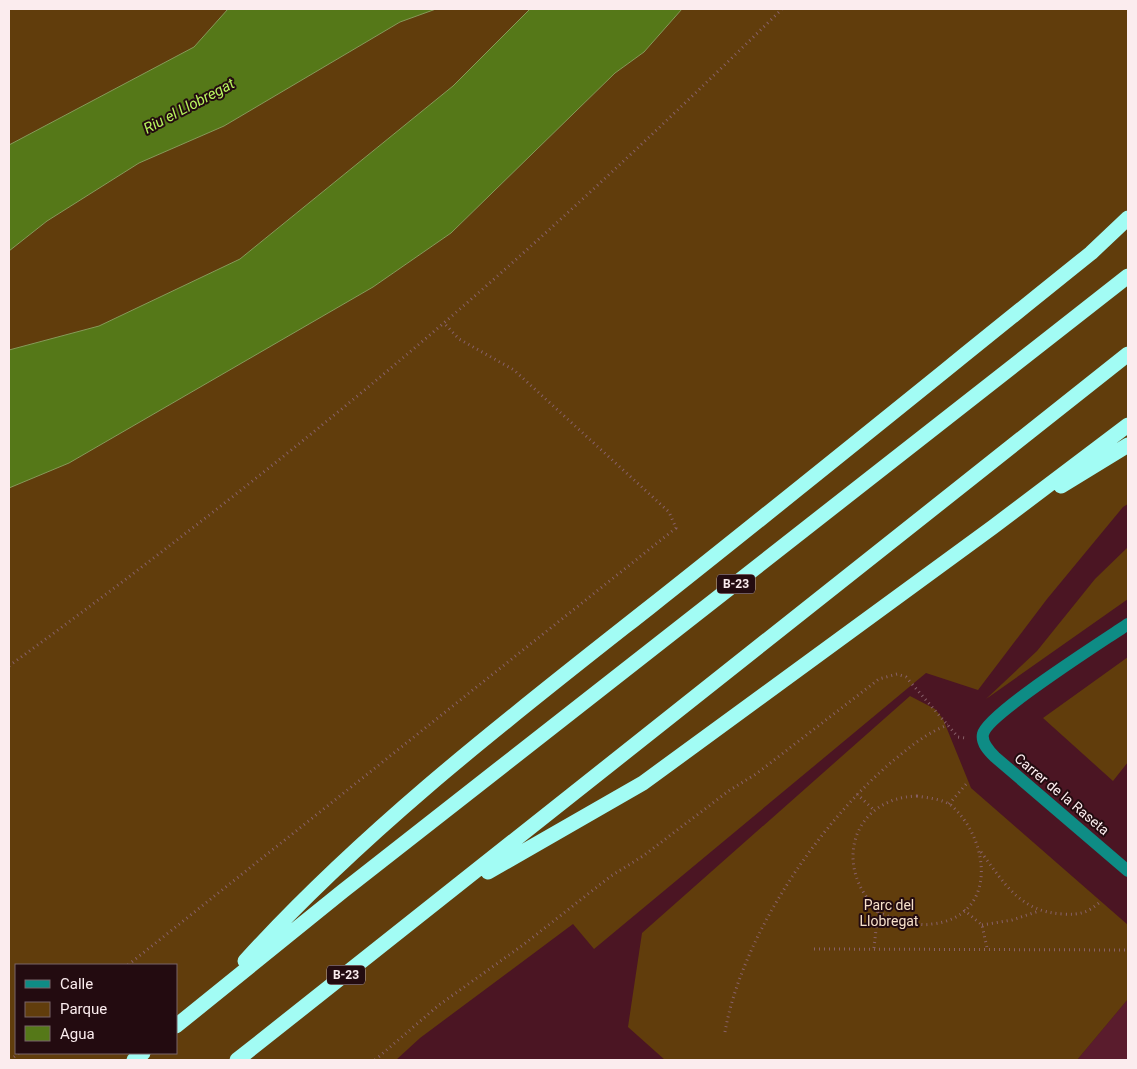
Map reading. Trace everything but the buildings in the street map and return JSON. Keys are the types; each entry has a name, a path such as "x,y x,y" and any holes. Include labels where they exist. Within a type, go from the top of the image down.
{"highway":[{"path":"214,996 292,910 377,830 544,689 1076,265 1128,218"},
{"name":"B-23","path":"178,1024 343,891 1128,276"},
{"name":"B-23","path":"238,1060 1128,354"},
{"path":"454,890 643,783 994,527 1128,425"},
{"path":"994,527 1128,445"}],"street":[{"name":"Carrer de la Raseta","path":"1128,624 1022,697 988,723 982,736 984,743 995,757 1128,871"}],"path":[{"path":"9,666 237,492 444,323 572,210 782,9"},
{"path":"129,964 676,528 669,512 514,370 459,338 444,323"},
{"path":"375,1060 439,1005 523,945 611,876 643,856 730,790 756,774 873,683 897,674 906,677 948,724 935,730 908,748 858,794 791,880 762,927 735,992 725,1032"},
{"path":"949,804 968,782"},
{"path":"858,794 875,811"},
{"path":"917,796 949,804 970,830 979,850 982,867 979,891 964,910 943,921 925,925 909,922 878,911 858,883 852,845 864,822 875,811 880,805 905,797 917,796"},
{"path":"979,850 1019,898 1039,911"},
{"path":"982,925 1012,920 1039,911 1086,913 1101,901"},
{"path":"964,910 982,925 987,948"},
{"path":"874,948 878,911"},
{"path":"814,948 1128,950"}],"shaded area":[{"path":"1128,999 1128,1060 1077,1060"}],"green space":[{"path":"9,9 228,9 194,47 9,145"},
{"path":"436,9 530,9 453,86 240,259 99,326 9,350 9,251 47,221 139,163 224,126 400,22"},
{"path":"682,9 1128,9 1128,504 1123,507 1047,599 978,690 926,673 594,949 573,924 420,1038 396,1060 9,1060 9,488 69,463 373,287 451,233 615,73 644,52"},
{"path":"1128,547 1128,599 986,699 1037,651 1095,579"},
{"path":"1128,657 1128,762 1113,781 1043,718"},
{"name":"Parc del Llobregat","path":"910,696 935,709 943,719 971,788 1128,925 1128,999 1077,1060 665,1060 628,1027 642,933"}],"water":[{"name":"Riu el Llobregat","path":"228,9 436,9 400,22 224,126 139,163 47,221 9,251 9,145 194,47"},
{"path":"530,9 682,9 644,52 615,73 451,233 373,287 69,463 9,488 9,350 99,326 240,259 453,86"}]}
